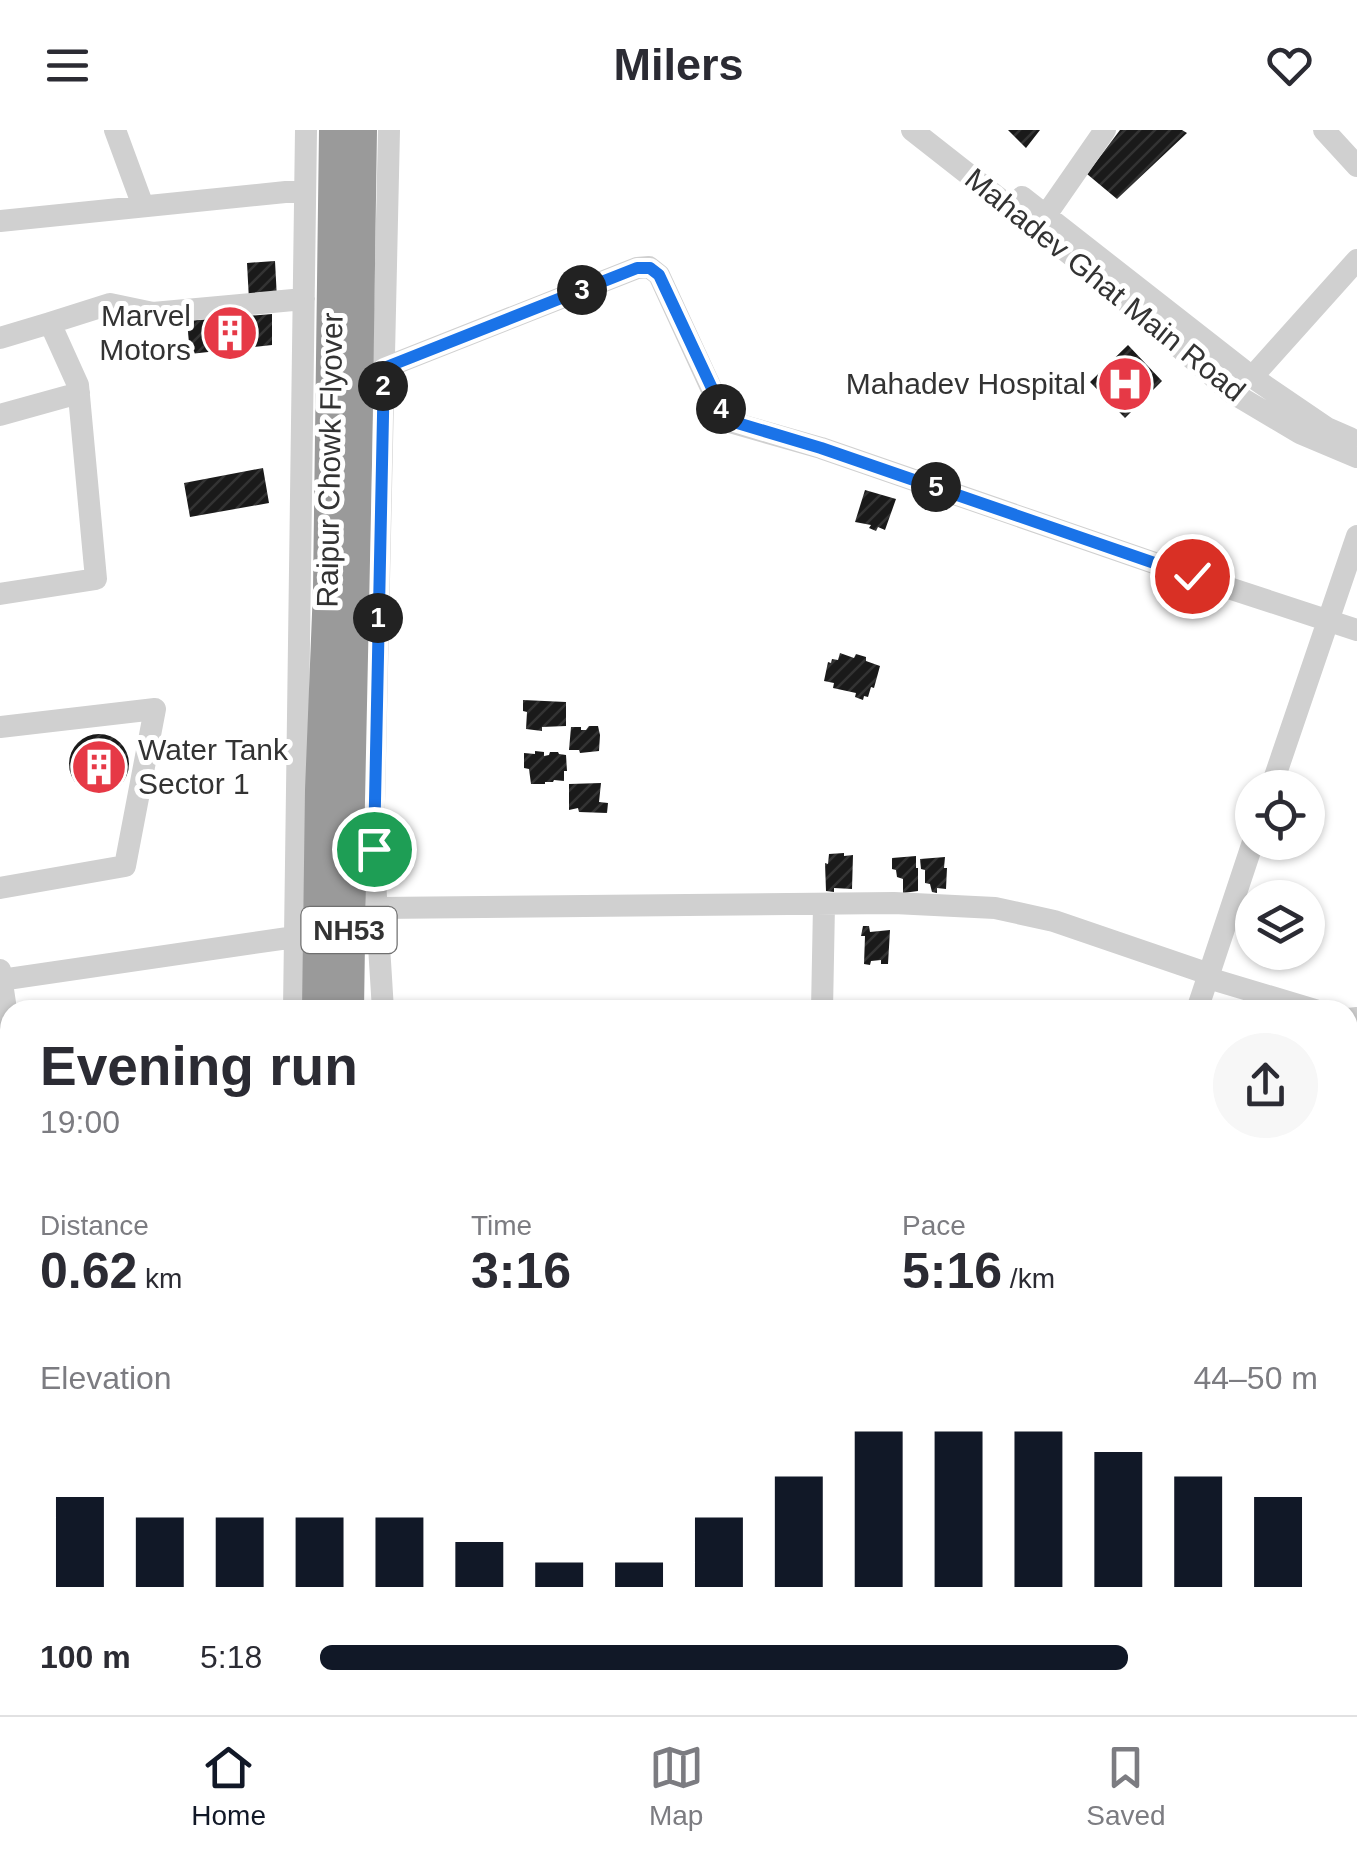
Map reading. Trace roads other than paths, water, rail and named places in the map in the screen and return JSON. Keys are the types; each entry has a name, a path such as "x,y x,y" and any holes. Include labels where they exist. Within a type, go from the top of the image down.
{"highway":[{"name":"Raipur Chowk Flyover","path":"335,130 341,589 361,849"},
{"name":"Raipur Chowk Flyover","path":"309,791 341,589 360,130"},
{"name":"NH53","path":"309,791 318,1000"},
{"name":"NH53","path":"349,1000 361,849"}],"street":[{"path":"115,130 143,206"},
{"path":"294,1000 295,937 309,791 306,130"},
{"path":"383,1000 378,908 361,849 384,368 388,130"},
{"name":"Mahadev Ghat Main Road","path":"912,130 1080,262 1231,392 1300,434 1357,457"},
{"path":"937,130 1252,377 1327,428 1357,440"},
{"path":"1046,216 1105,130"},
{"path":"1324,130 1357,166"},
{"path":"0,221 305,190"},
{"path":"1252,377 1357,260"},
{"path":"384,368 637,268 650,268 659,275 724,414 734,422 1357,630"},
{"path":"0,338 110,304 152,313 304,299"},
{"path":"0,594 96,579 78,385 50,323"},
{"path":"0,415 78,394"},
{"path":"1278,770 1357,536"},
{"path":"0,727 155,710 125,866 0,888"},
{"path":"1201,1000 1247,860"},
{"path":"378,908 894,903 995,908 1054,921 1284,1000"},
{"path":"822,1000 824,905"},
{"path":"0,977 295,937"}],"place":[{"name":"Marvel Motors","path":"230,333"},
{"name":"Mahadev Hospital","path":"1125,384"},
{"name":"Water Tank Sector 1","path":"99,767"}]}
